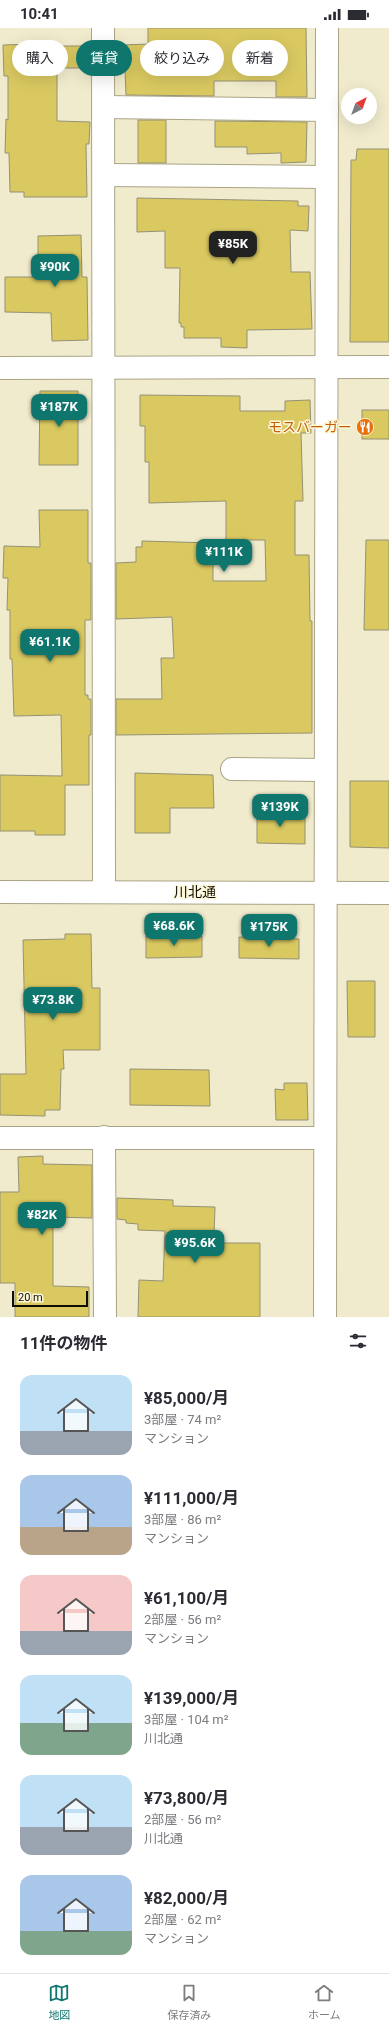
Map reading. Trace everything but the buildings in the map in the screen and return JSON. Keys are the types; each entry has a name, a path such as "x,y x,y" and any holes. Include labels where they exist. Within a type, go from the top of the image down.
{"street":[{"path":"103,28 105,367 104,892"},
{"path":"325,1317 324,1138 327,28"},
{"path":"104,107 327,110"},
{"path":"104,175 326,177"},
{"path":"0,368 389,367"},
{"path":"232,769 325,770"},
{"name":"川北通","path":"0,892 389,892"},
{"path":"104,1137 105,1317"},
{"path":"0,1138 324,1138"}],"place":[{"name":"モスバーガー","path":"365,427"}]}
